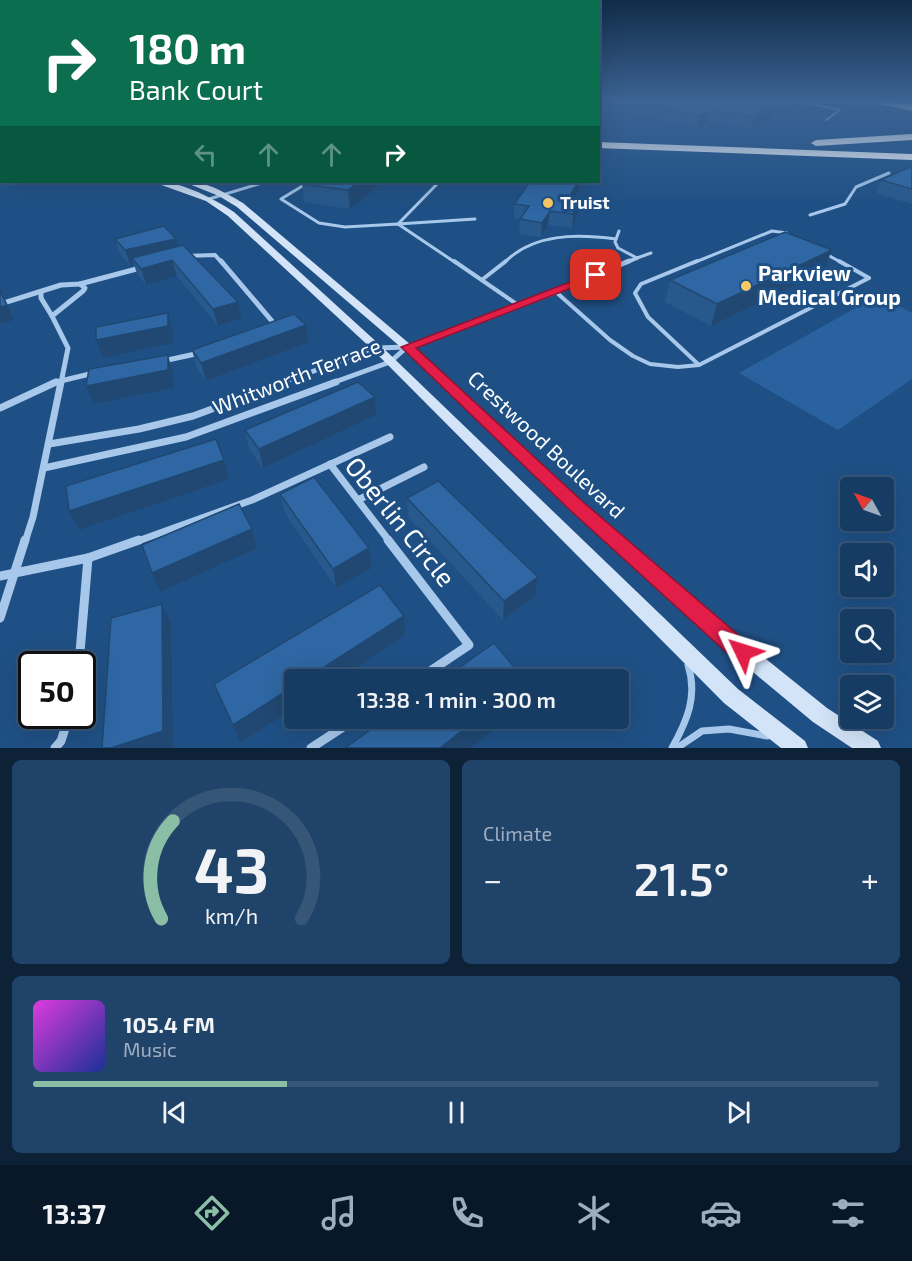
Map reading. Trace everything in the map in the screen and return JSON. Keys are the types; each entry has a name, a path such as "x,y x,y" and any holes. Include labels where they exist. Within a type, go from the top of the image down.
{"highway":[{"path":"600,137 912,149"},
{"path":"796,145 912,137"},
{"path":"600,145 912,157"},
{"path":"817,155 912,163"}],"main road":[{"name":"Crestwood Boulevard","path":"161,183 216,197 231,214 377,348 731,696 797,747"},
{"name":"Crestwood Boulevard","path":"190,183 249,212 407,347 576,505 743,652 820,715 871,748"}],"street":[{"path":"176,259 196,254 214,255 277,328 267,332"},
{"path":"407,347 518,304 556,292 637,258"},
{"path":"0,304 62,285 80,284 155,264"},
{"path":"52,316 84,291 80,284"},
{"path":"0,618 33,517 68,348 41,298 41,293"},
{"name":"Whitworth Terrace","path":"49,444 138,429 193,416 377,348 407,347"},
{"name":"Whitworth Terrace","path":"44,468 186,437 390,362 407,347"},
{"path":"154,362 212,350"},
{"path":"0,408 62,379 97,373"},
{"path":"330,464 390,437"},
{"name":"Oberlin Circle","path":"0,576 87,558 252,500 330,464 470,645 434,669"},
{"path":"358,500 424,467"},
{"path":"80,651 87,558"},
{"path":"56,748 65,729"},
{"path":"311,748 340,729"}],"lane":[{"path":"810,215 845,204 856,187 889,173"},
{"path":"216,197 262,183"},
{"path":"307,183 281,199 310,220 345,227 475,219"},
{"path":"398,224 439,183"},
{"path":"398,224 518,304"},
{"path":"619,231 616,239 618,248 637,258 651,253"},
{"path":"699,365 648,317 635,293 641,284 772,231 787,233 797,238"},
{"path":"483,279 495,274 513,254 531,245 579,234 616,239"},
{"path":"556,292 627,352 645,362 673,368 699,365 869,278 818,250"},
{"path":"672,748 687,720 693,692 690,669 678,643"},
{"path":"677,748 702,731 729,729 765,735 797,747"}],"shaded area":[{"path":"879,295 912,313 912,379 838,430 739,373"}],"building":[{"path":"912,168 912,189 881,180"},
{"path":"304,183 358,183 348,190 302,184"},
{"path":"529,183 577,183 567,201 579,202 573,214 550,211 542,223 520,219 529,206 514,204"},
{"path":"164,226 176,239 125,250 115,239"},
{"path":"785,232 832,250 717,304 670,280"},
{"path":"183,245 238,302 213,309 172,260 141,269 132,258"},
{"path":"0,293 7,305 0,307"},
{"path":"168,313 168,326 96,340 96,327"},
{"path":"294,314 306,325 201,363 192,350"},
{"path":"168,355 168,370 86,386 89,369"},
{"path":"358,382 375,397 259,449 245,430"},
{"path":"216,439 224,460 69,511 66,486"},
{"path":"314,477 369,548 333,569 280,494"},
{"path":"438,481 538,577 504,601 407,498"},
{"path":"239,504 252,529 152,573 142,545"},
{"path":"380,585 404,616 321,669 284,669 284,692 233,725 214,684"},
{"path":"162,604 163,731 111,748 102,748 111,618"},
{"path":"494,643 516,669 457,669"},
{"path":"372,729 464,729 440,748 345,748"}],"place":[{"name":"Truist","path":"548,203"},
{"name":"Parkview Medical Group","path":"746,286"}],"route":[{"path":"596,275 407,347 576,505 743,652"}]}
